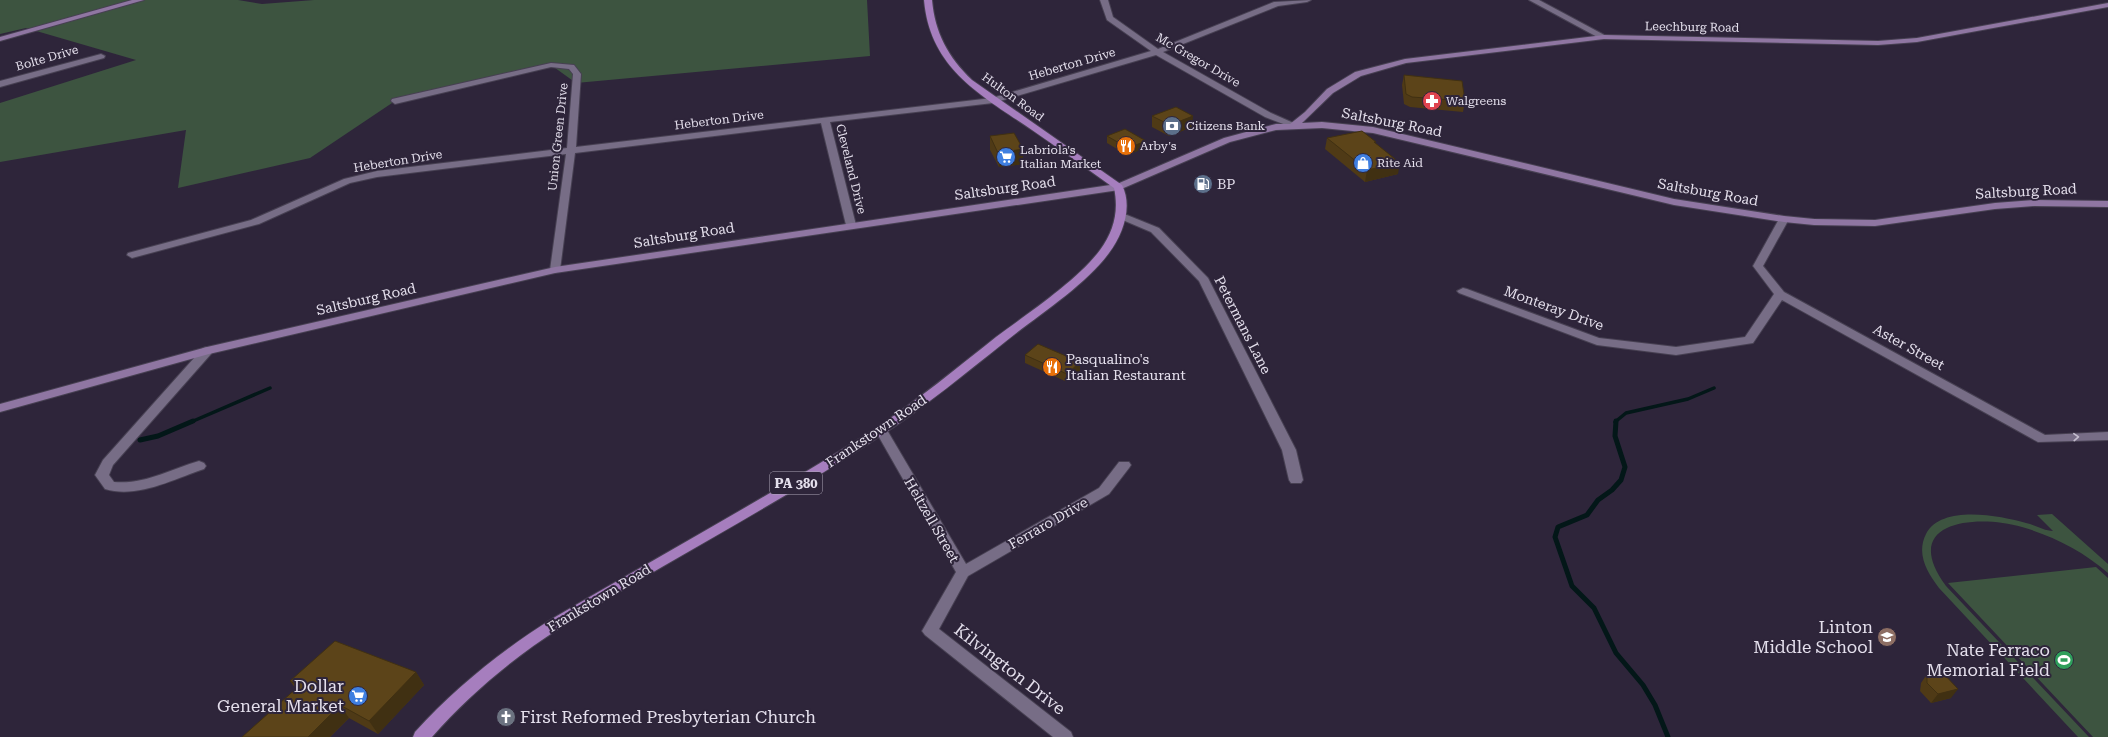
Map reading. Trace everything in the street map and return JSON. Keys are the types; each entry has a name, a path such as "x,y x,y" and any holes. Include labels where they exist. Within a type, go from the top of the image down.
{"main road":[{"path":"0,39 140,0"},
{"name":"Hulton Road","path":"928,0 934,28 942,51 962,76 993,100 1119,187"},
{"name":"Leechburg Road","path":"1294,125 1330,91 1358,74 1405,61 1604,38 1700,38 1838,44 1917,40 2108,5"},
{"name":"Saltsburg Road","path":"0,408 207,351 555,270 851,225 1119,187 1227,140 1262,129 1294,125 1322,125 1373,130 1674,202 1784,219 1814,222 1875,223 2002,205 2108,204"},
{"name":"Frankstown Road","path":"421,737 469,687 532,639 881,430 921,402 1084,273 1105,251 1122,216 1122,201 1119,187"}],"street":[{"name":"Mc Gregor Drive","path":"1104,0 1110,18 1157,52 1268,115 1294,125"},
{"name":"Heberton Drive","path":"132,255 255,222 347,181 377,174 993,100 1157,52 1277,4 1307,0"},
{"path":"1533,0 1604,38"},
{"name":"Bolte Drive","path":"0,84 101,56"},
{"name":"Union Green Drive","path":"395,100 551,65 571,67 577,74 571,150 555,270"},
{"name":"Cleveland Drive","path":"825,120 851,225"},
{"name":"Petermans Lane","path":"1122,216 1155,230 1204,280 1289,450 1296,480"},
{"name":"Aster Street","path":"1784,219 1758,266 1780,294 2043,439 2108,436"},
{"name":"Monteray Drive","path":"1463,291 1596,342 1676,351 1749,340 1780,294"},
{"path":"198,466 139,485 121,488 110,486 102,475 108,463 207,351"},
{"name":"Heltzell Street","path":"881,430 963,572 930,631"},
{"name":"Ferraro Drive","path":"963,572 1104,491 1124,465"},
{"name":"Kilvington Drive","path":"930,631 1066,737"}],"green space":[{"path":"0,0 238,0 262,4 314,0 867,0 870,56 576,83 551,65 395,101 310,158 178,188 186,130 0,162 0,103 136,60 26,28 0,34"},
{"path":"2052,514 2108,564 2108,573 2078,551 2067,545 2045,535 2022,527 2004,523 1965,523 1949,527 1937,535 1931,548 1934,564 1946,586 2089,737 2078,737 1939,588 1930,576 1923,556 1923,541 1926,534 1934,525 1945,519 1958,515 1987,515 2015,520 2053,531 2037,515"},
{"name":"Nate Ferraco Memorial Field","path":"2096,567 2108,578 2108,737 2093,737 1948,583"}],"building":[{"path":"1404,75 1462,81 1465,101 1412,97 1406,94"},
{"path":"1176,107 1193,116 1170,125 1152,116"},
{"path":"1125,129 1146,141 1128,148 1107,136"},
{"path":"1362,131 1400,163 1367,170 1327,138"},
{"path":"1014,133 1023,149 998,153 990,136"},
{"path":"1038,344 1080,362 1067,374 1025,355"},
{"name":"Dollar General Market","path":"335,641 416,672 369,721 340,705 308,737 242,737 299,686 290,681"},
{"path":"1941,671 1958,689 1938,694 1927,683 1927,674"}],"waterway":[{"path":"191,422 270,388"},
{"path":"1616,421 1626,413 1688,399 1714,388"},
{"path":"140,440 158,436 193,421"},
{"path":"1616,421 1615,436 1625,467 1621,480 1612,490 1598,500 1587,515 1558,527 1555,537 1572,586 1594,608 1616,653 1643,685 1655,705 1668,737"}],"place":[{"name":"Walgreens","path":"1432,101"},
{"name":"Citizens Bank","path":"1172,126"},
{"name":"Arby's","path":"1126,146"},
{"name":"Labriola's Italian Market","path":"1006,157"},
{"name":"Rite Aid","path":"1363,163"},
{"name":"BP","path":"1203,184"},
{"name":"Pasqualino's Italian Restaurant","path":"1052,367"},
{"name":"Linton Middle School","path":"1887,637"},
{"name":"Nate Ferraco Memorial Field","path":"2064,660"},
{"name":"Dollar General Market","path":"358,696"},
{"name":"First Reformed Presbyterian Church","path":"506,717"}]}
